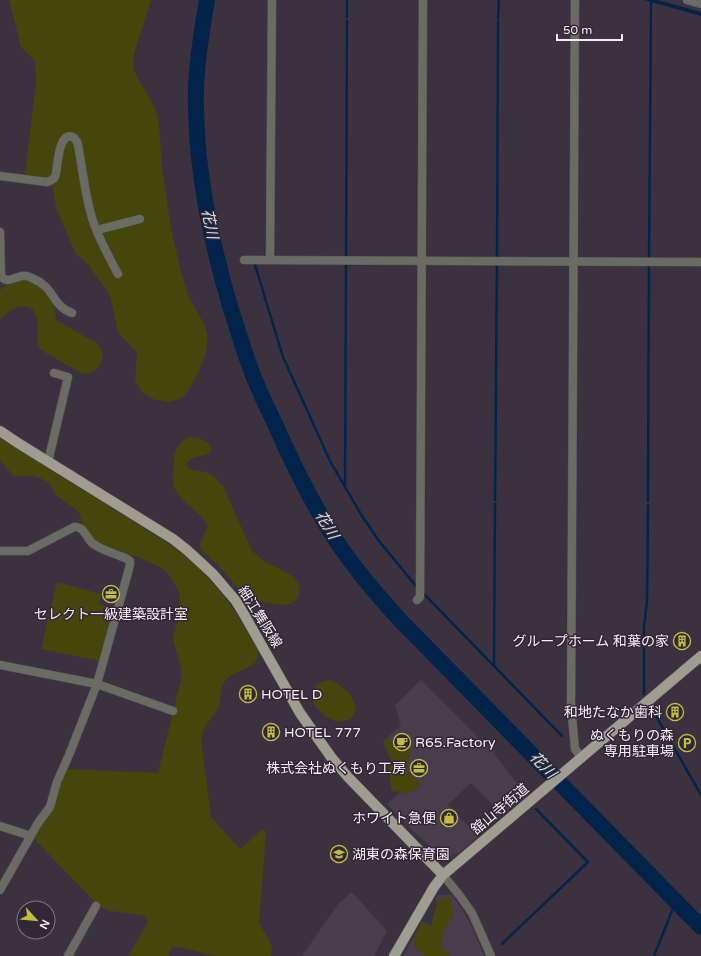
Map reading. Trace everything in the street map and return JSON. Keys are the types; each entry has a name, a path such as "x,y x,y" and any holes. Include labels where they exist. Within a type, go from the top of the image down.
{"main road":[{"name":"細江舞阪線","path":"0,430 48,462 172,539 213,574 245,616 293,701 323,746 348,777 443,875"},
{"name":"舘山寺街道","path":"394,956 434,887 443,875 701,656"}],"street":[{"path":"270,259 272,0"},
{"path":"417,600 420,596 423,0"},
{"path":"575,0 571,706 575,749 578,761"},
{"path":"688,0 701,4"},
{"path":"0,176 47,182 51,181 54,178 57,156 65,138 74,137 77,140 89,204 97,230 118,274"},
{"path":"97,230 140,219"},
{"path":"0,232 2,278 8,280 25,276 41,282 47,287 62,308 72,313"},
{"path":"244,260 701,262"},
{"path":"48,462 68,377 54,373"},
{"path":"0,551 28,552 74,526 78,526 93,543 130,561 96,684 57,782 50,807 40,819 0,890"},
{"path":"0,665 96,684 173,711"},
{"path":"0,826 30,837"},
{"path":"443,875 472,913 491,956"},
{"path":"68,956 96,906"}],"shaded area":[{"path":"9,0 151,0 134,54 134,71 155,108 159,124 162,167 171,229 188,295 204,324 207,334 205,356 195,379 188,391 180,399 167,402 153,399 141,391 135,380 137,353 118,331 110,296 88,264 76,254 56,208 52,183 27,176 25,173 36,83 35,61 21,47"},
{"path":"24,279 39,285 51,299 54,305 56,320 96,343 100,348 102,359 100,364 93,372 81,373 41,350 38,339 36,315 33,310 28,307 17,307 0,319 0,290 9,283"},
{"path":"189,437 206,441 212,449 207,454 190,460 187,463 188,468 208,473 217,479 223,486 252,551 264,561 289,574 298,583 300,590 298,598 291,604 283,605 250,600 244,596 220,567 200,548 200,544 208,525 183,500 175,490 173,484 174,458 177,447 182,441"},
{"path":"0,438 169,544 184,556 210,579 230,605 258,650 256,662 229,677 223,683 219,705 206,725 201,740 211,817 239,848 243,847 263,829 266,832 259,923 272,947 271,956 215,956 173,947 169,951 169,956 128,956 148,922 146,917 102,908 36,841 35,836 66,771 69,769 158,773 181,680 181,668 173,639 180,611 180,596 176,586 166,571 160,567 136,556 125,554 95,541 83,526 79,512 57,496 48,482 35,476 14,476 0,461"},
{"path":"57,582 101,594 99,604 114,608 100,661 41,649"},
{"path":"330,680 345,689 353,699 355,704 354,715 348,720 335,720 327,717 314,704 312,696 314,689 319,684"},
{"path":"421,680 492,751 526,795 503,815 471,783 448,805 478,836 460,852 449,857 441,855 416,834 387,804 399,793 395,769 383,742 401,725 395,705"},
{"path":"387,738 391,742 411,750 407,771 421,785 413,791 408,793 399,793 398,790 394,793 391,789 389,767 390,765 394,765 383,742"},
{"path":"352,892 387,931 374,956 302,956 338,904"},
{"path":"438,895 452,895 471,925 484,956 403,956 422,922 431,926 438,901 435,900"},
{"path":"443,897 451,900 454,914 444,930 441,945 451,956 425,956 415,945 414,937 422,923 431,926 438,901"}],"water":[{"path":"644,0 658,0 701,12 701,16"}],"waterway":[{"name":"花川","path":"207,0 197,65 196,115 200,171 209,225 222,279 251,370 303,484 342,550 392,611 701,927"},
{"path":"347,0 347,17"},
{"path":"498,18 499,0"},
{"path":"649,258 651,0"},
{"path":"346,257 347,21"},
{"path":"497,257 498,21"},
{"path":"345,487 346,263"},
{"path":"495,500 497,264"},
{"path":"648,501 649,264"},
{"path":"255,265 283,357 330,461 362,516 379,541 416,586"},
{"path":"494,665 495,504"},
{"path":"644,694 644,627 647,601 648,505"},
{"path":"424,594 562,736"},
{"path":"652,709 701,795"},
{"path":"502,944 588,862 536,809"},
{"path":"654,956 676,901"}],"place":[{"name":"セレクト一級建築設計室","path":"111,594"},
{"name":"グループホーム 和葉の家","path":"682,641"},
{"name":"HOTEL D","path":"248,694"},
{"name":"和地たなか歯科","path":"675,712"},
{"name":"HOTEL 777","path":"271,732"},
{"name":"R65.Factory","path":"402,742"},
{"name":"ぬくもりの森 専用駐車場","path":"687,743"},
{"name":"株式会社ぬくもり工房","path":"419,768"},
{"name":"ホワイト急便","path":"449,818"},
{"name":"湖東の森保育園","path":"339,854"}]}
